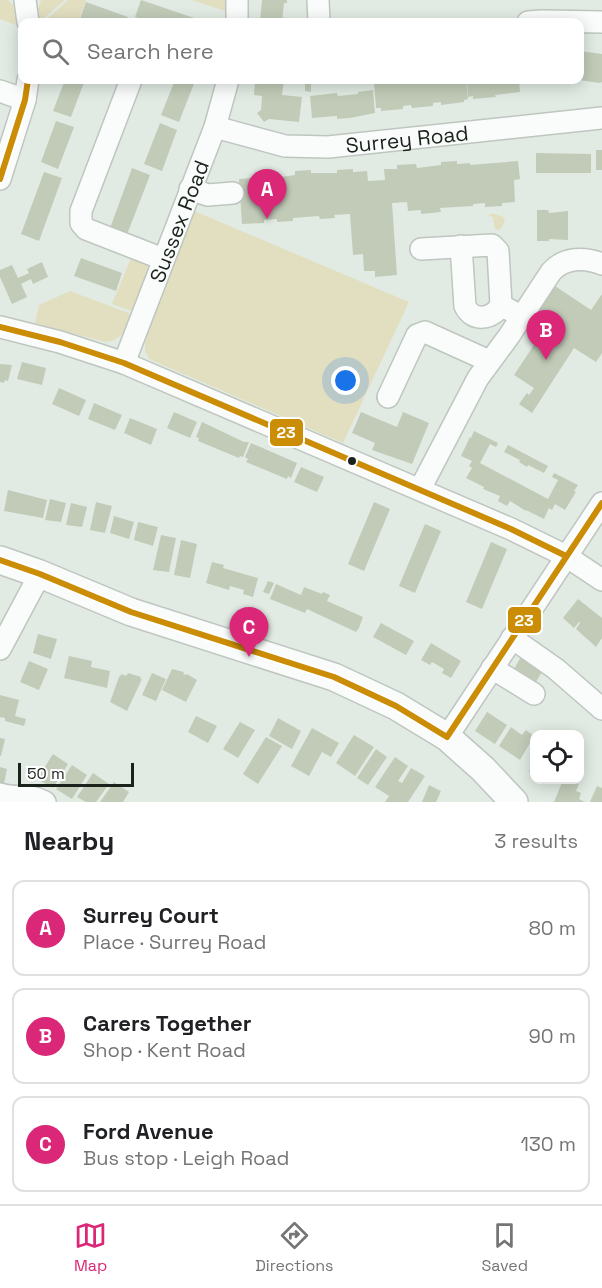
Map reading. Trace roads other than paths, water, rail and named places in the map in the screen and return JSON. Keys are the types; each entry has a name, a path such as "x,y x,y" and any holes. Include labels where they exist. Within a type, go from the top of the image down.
{"main road":[{"path":"0,560 131,612 334,677 396,706 447,738 483,769 514,802"}],"street":[{"path":"26,0 28,18"},
{"path":"237,0 237,18"},
{"path":"318,0 319,18"},
{"path":"584,22 602,22"},
{"path":"129,84 81,211 81,223 86,229 163,259"},
{"name":"Sussex Road","path":"124,363 214,127 227,84"},
{"path":"0,91 27,90 0,179"},
{"name":"Surrey Road","path":"214,127 285,146 328,147 602,118"},
{"path":"190,189 204,195 233,193"},
{"path":"421,249 487,244 496,248 501,305 493,314 486,317 475,316 465,306 461,246"},
{"path":"420,489 478,378 551,272 558,265 581,259 602,264"},
{"path":"501,305 522,317"},
{"path":"0,327 60,342 124,363 511,529 566,556 602,580"},
{"path":"388,397 417,335 424,332 489,361"},
{"path":"447,738 602,503"},
{"path":"0,650 40,574"},
{"path":"512,638 556,669 602,709"},
{"path":"492,668 534,694"},
{"path":"0,794 11,797 33,795 45,802"}],"place":[{"name":"Surrey Court","path":"267,219"},
{"name":"Carers Together","path":"546,360"},
{"name":"Ford Avenue","path":"249,657"}]}
